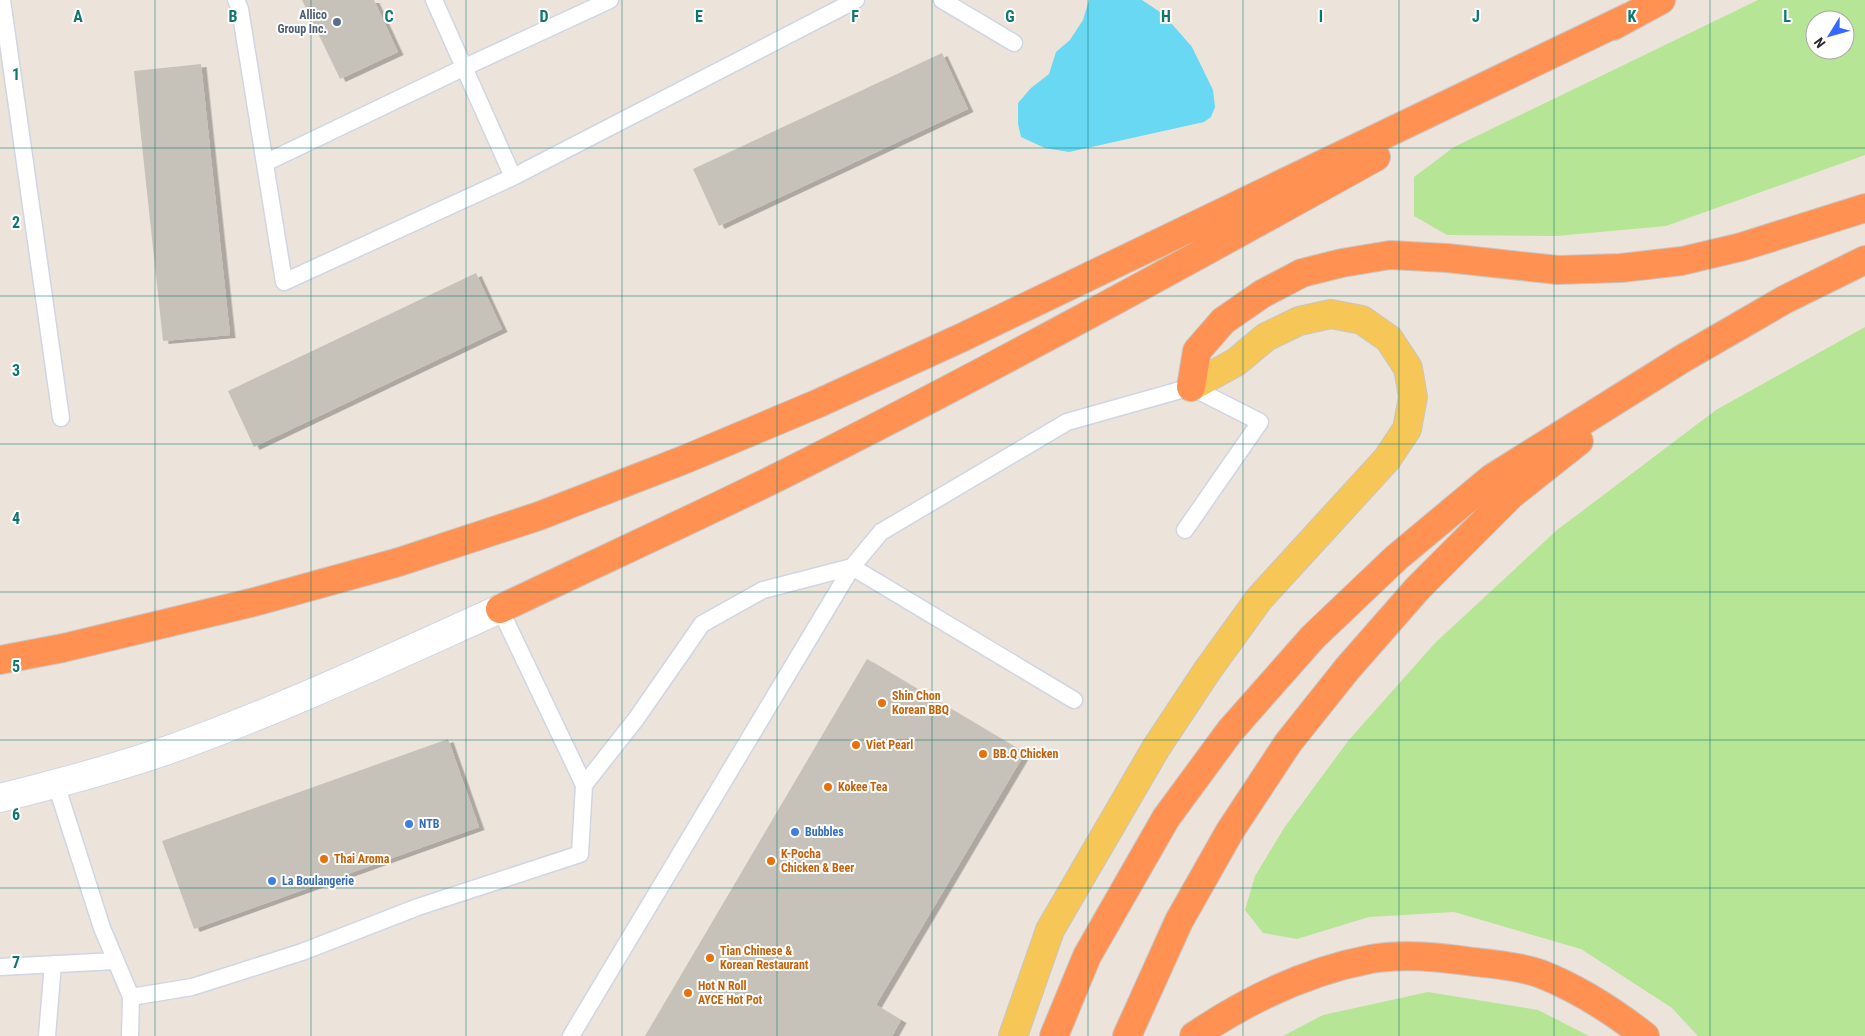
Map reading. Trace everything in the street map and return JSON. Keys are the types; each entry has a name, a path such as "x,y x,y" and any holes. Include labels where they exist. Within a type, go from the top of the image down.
{"highway":[{"path":"500,609 780,476 899,415 1192,260 1661,0"},
{"path":"0,660 63,648 258,602 399,562 539,516 686,459 819,403 963,337 1629,17"},
{"path":"1191,386 1198,350 1223,321 1262,294 1302,273 1342,263 1390,255 1447,258 1558,270 1621,268 1682,261 1741,247 1865,208"},
{"path":"1054,1036 1087,956 1166,818 1230,731 1314,637 1396,558 1492,478 1682,359 1784,300 1865,260"},
{"path":"1127,1036 1180,921 1230,831 1288,743 1347,669 1418,588 1511,496 1682,359"},
{"path":"1194,1036 1224,1015 1272,992 1321,973 1372,959 1428,956 1485,963 1539,973 1584,994 1628,1022 1645,1036"}],"main road":[{"path":"1014,1036 1050,930 1156,748 1207,671 1259,599 1387,459 1407,429 1413,397 1408,368 1389,339 1362,320 1331,314 1299,321 1266,337 1236,362 1191,386"}],"street":[{"path":"0,798 56,784 167,750 291,702 500,609"}],"lane":[{"path":"2,0 61,418"},
{"path":"236,0 240,9 284,282 513,177 856,0"},
{"path":"434,0 513,177"},
{"path":"265,163 610,0"},
{"path":"942,0 1014,43"},
{"path":"571,1036 852,567 881,532 1067,422 1191,386 1260,422 1185,530"},
{"path":"584,785 636,719 702,624 763,590 852,567 1074,700"},
{"path":"131,997 192,987 302,952 418,907 580,854 584,785 500,609"},
{"path":"56,784 102,928 131,997 130,1036"},
{"path":"0,967 115,960"},
{"path":"47,1036 53,964"}],"green space":[{"path":"1758,0 1865,0 1865,155 1666,226 1556,236 1447,235 1414,216 1414,177 1454,147"},
{"path":"1865,327 1865,1036 1698,1036 1672,1008 1581,949 1454,912 1369,917 1297,939 1263,933 1245,910 1255,876 1284,828 1348,741 1435,643 1557,530 1716,410"},
{"path":"1428,992 1538,1010 1589,1036 1283,1036 1323,1015"}],"water":[{"path":"1089,0 1142,0 1160,12 1192,47 1213,90 1215,107 1211,117 1204,122 1069,152 1045,148 1021,137 1018,124 1018,103 1031,88 1049,74 1056,52 1070,40 1083,20"}],"building":[{"path":"302,0 374,0 398,52 340,79"},
{"path":"942,53 968,109 719,226 693,169"},
{"path":"201,64 230,335 163,341 134,71"},
{"path":"476,273 502,329 254,447 228,391"},
{"path":"867,659 1025,753 876,1005 901,1020 892,1036 645,1036"},
{"path":"448,739 479,827 194,929 162,841"}],"place":[{"name":"Allico Group Inc.","path":"337,22"},
{"name":"Shin Chon Korean BBQ","path":"882,703"},
{"name":"Viet Pearl","path":"856,745"},
{"name":"BB.Q Chicken","path":"983,754"},
{"name":"Kokee Tea","path":"828,787"},
{"name":"NTB","path":"409,824"},
{"name":"Bubbles","path":"795,832"},
{"name":"Thai Aroma","path":"324,859"},
{"name":"K-Pocha Chicken & Beer","path":"771,861"},
{"name":"La Boulangerie","path":"272,881"},
{"name":"Tian Chinese & Korean Restaurant","path":"710,958"},
{"name":"Hot N Roll AYCE Hot Pot","path":"688,993"}]}
